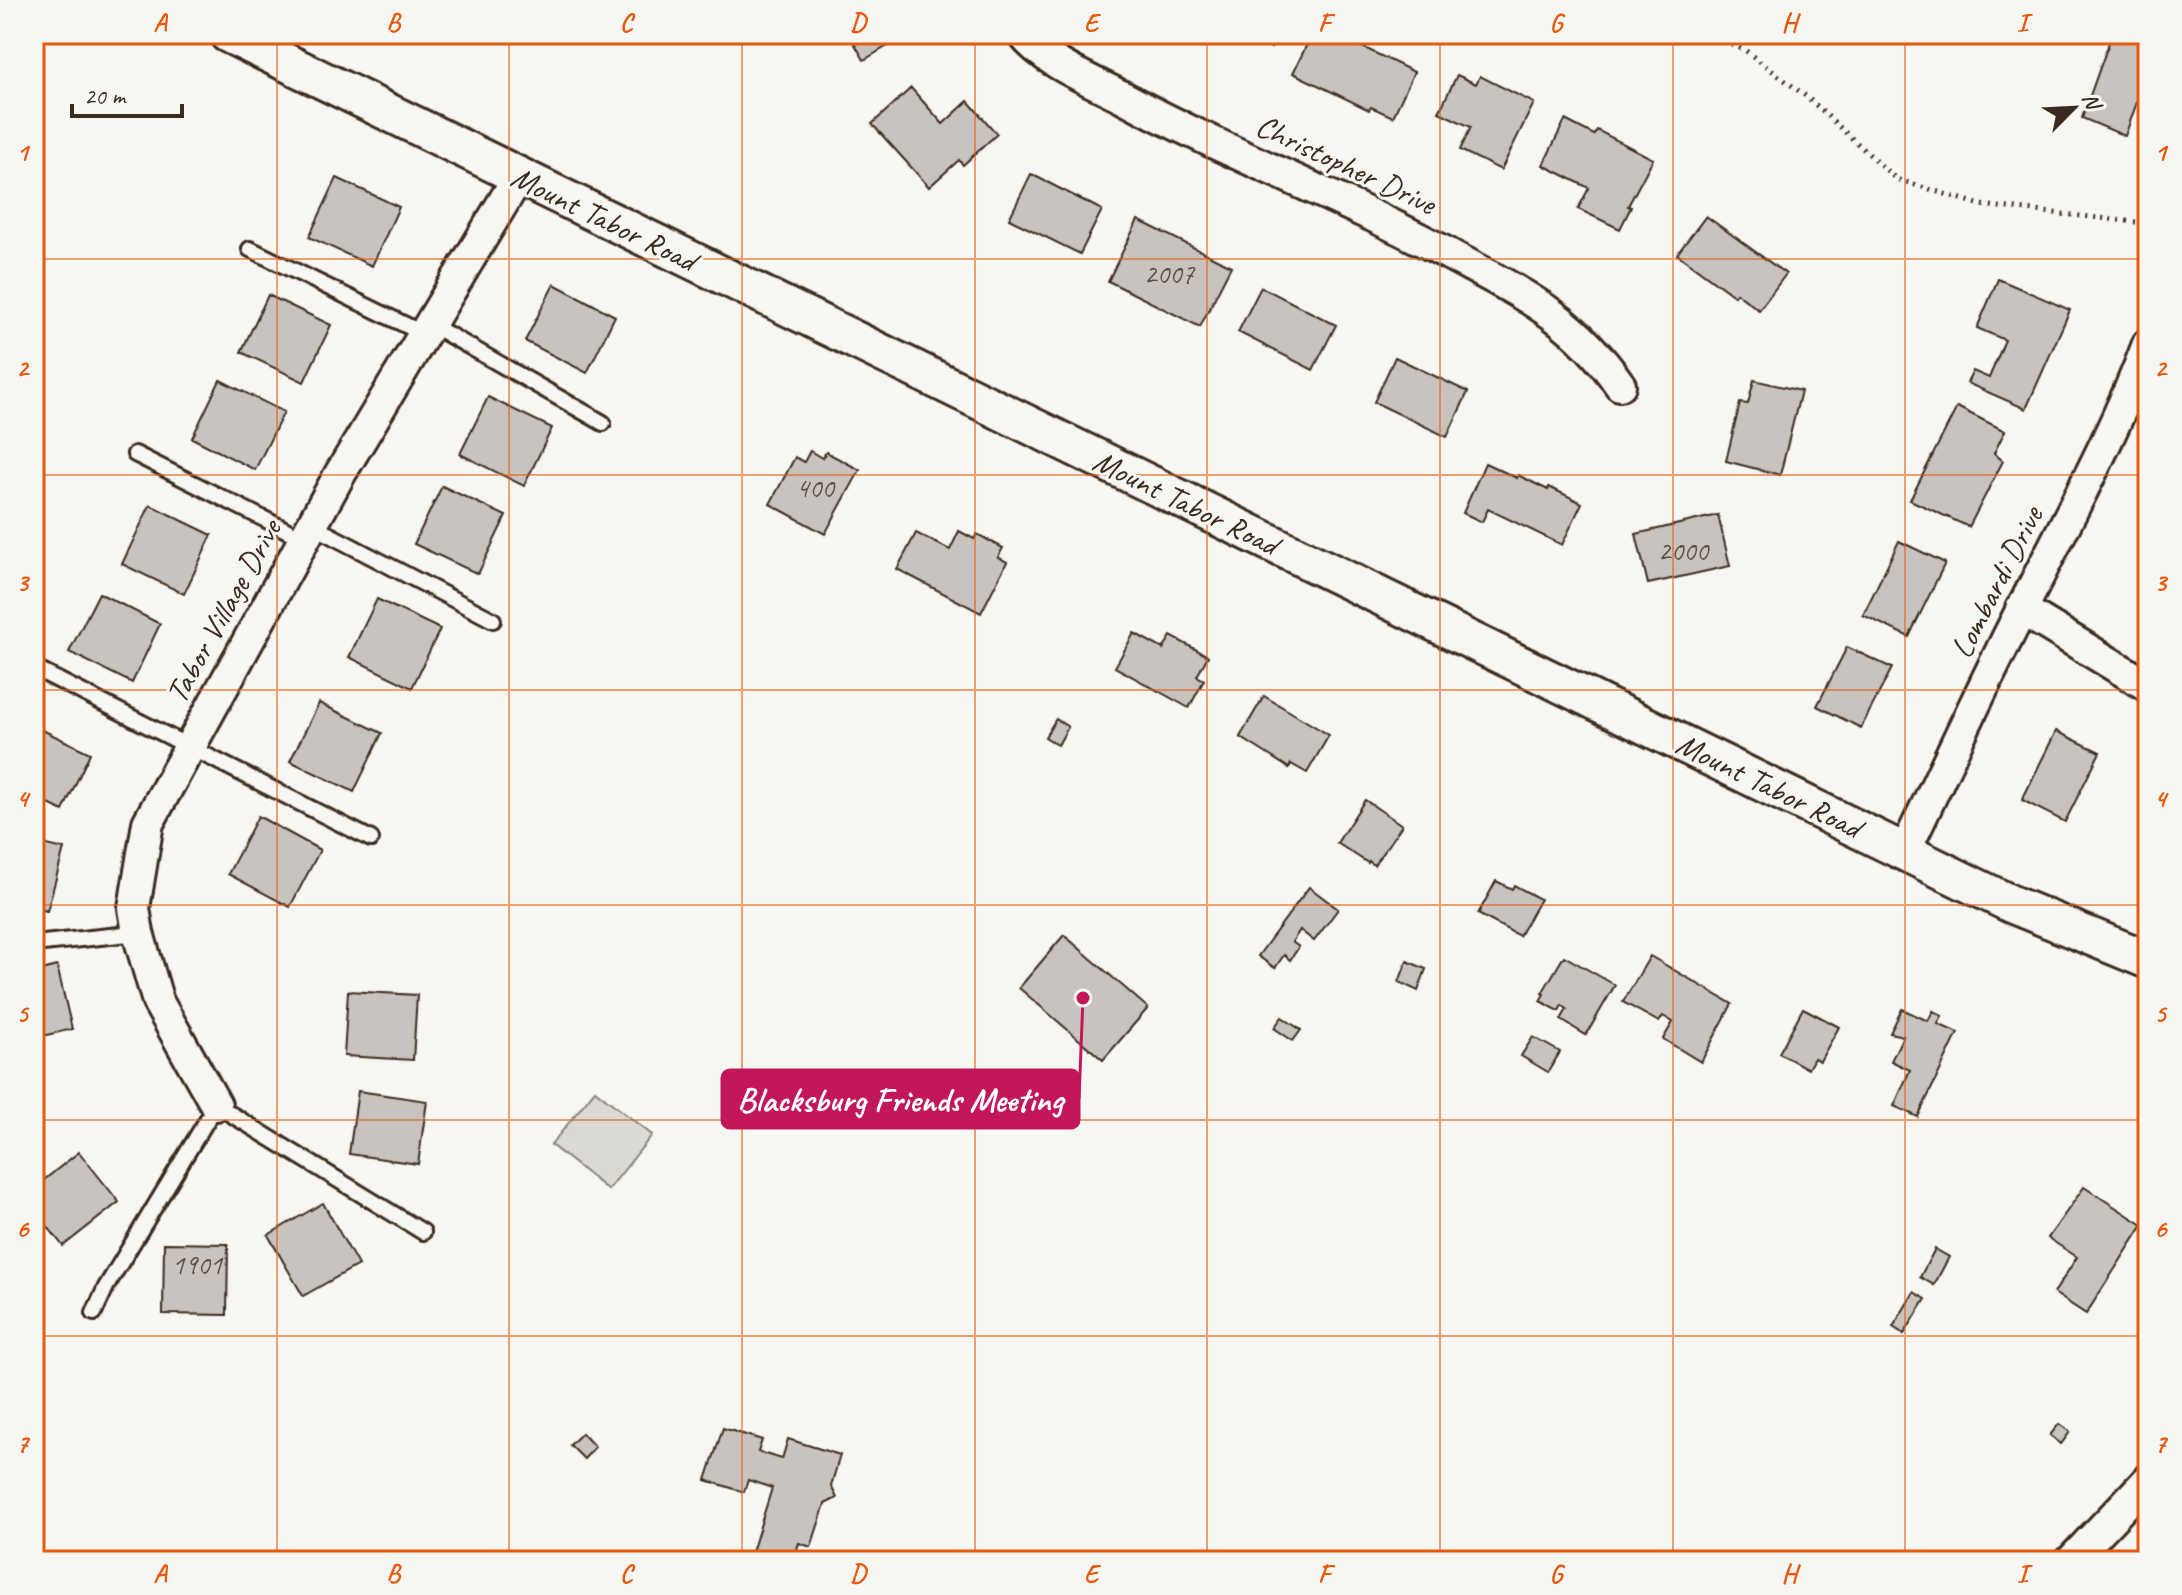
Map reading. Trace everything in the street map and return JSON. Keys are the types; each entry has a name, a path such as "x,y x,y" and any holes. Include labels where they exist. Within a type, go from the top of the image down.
{"street":[{"name":"Mount Tabor Road","path":"228,34 2025,910 2148,960"},
{"name":"Christopher Drive","path":"1023,34 1036,50 1143,108 1405,230 1535,301 1582,338 1620,385"},
{"name":"Tabor Village Drive","path":"216,1105 158,1002 138,933 134,908 148,823 308,532 519,176"},
{"name":"Lombardi Drive","path":"1905,851 2021,609 2077,503 2148,344"},
{"path":"2021,609 2148,686"},
{"path":"2071,1561 2148,1480"}],"lane":[{"path":"250,249 427,329 603,423"},
{"path":"135,454 493,620"},
{"path":"34,668 371,839"},
{"path":"34,944 138,933"},
{"path":"94,1313 106,1287 216,1105 423,1232"}],"path":[{"path":"1710,34 1746,51 1807,97 1896,179 1981,205 2136,222 2148,229"}],"shaded area":[{"path":"595,1090 652,1135 608,1190 551,1145"}],"building":[{"path":"849,34 908,34 864,60"},
{"path":"1225,34 1278,34 1271,48 1246,35 1242,42"},
{"path":"1312,34 1336,34 1414,72 1393,117 1371,107 1369,110 1293,73"},
{"path":"2112,34 2148,34 2148,71 2125,136 2082,118"},
{"path":"1457,75 1476,84 1480,76 1534,103 1501,170 1460,150 1471,127 1439,112"},
{"path":"911,88 943,124 968,101 997,134 963,165 959,160 929,187 872,124"},
{"path":"1565,120 1594,135 1597,130 1653,159 1628,206 1631,207 1620,229 1578,209 1589,188 1543,165"},
{"path":"1031,174 1102,210 1080,254 1009,219"},
{"path":"337,178 399,207 372,266 309,237"},
{"path":"1706,216 1786,274 1759,310 1736,293 1734,296 1677,254"},
{"path":"1138,220 1231,266 1200,327 1108,281"},
{"path":"1998,279 2070,310 2026,409 1967,383 1973,371 1989,378 2005,340 1977,328"},
{"path":"554,284 615,316 587,373 525,341"},
{"path":"1261,287 1336,325 1313,370 1238,332"},
{"path":"268,295 331,325 304,382 241,352"},
{"path":"1395,357 1468,392 1447,437 1374,402"},
{"path":"220,380 284,412 255,470 192,438"},
{"path":"1754,380 1801,391 1780,475 1726,461 1740,403 1748,404"},
{"path":"488,397 552,428 524,486 460,454"},
{"path":"1957,407 2005,431 1994,453 2003,461 1969,527 1910,500"},
{"path":"810,451 822,458 826,452 860,470 825,534 770,504 795,457 804,462"},
{"path":"1485,463 1582,503 1562,545 1488,509 1482,522 1463,513"},
{"path":"442,486 506,516 478,574 414,544"},
{"path":"150,505 212,535 184,594 122,564"},
{"path":"1718,515 1730,566 1648,584 1636,534"},
{"path":"959,531 974,539 977,534 1003,548 998,557 1007,562 981,613 897,569 916,533 950,550"},
{"path":"1899,541 1945,563 1909,637 1863,615"},
{"path":"2148,562 2148,587 2138,582"},
{"path":"99,593 160,624 132,683 69,652"},
{"path":"377,599 440,629 412,688 349,657"},
{"path":"1134,633 1163,649 1171,636 1208,656 1197,676 1204,680 1189,708 1115,667"},
{"path":"1847,647 1892,668 1861,728 1817,706"},
{"path":"1264,696 1329,735 1307,773 1291,764 1289,768 1240,737"},
{"path":"319,703 382,733 354,792 290,761"},
{"path":"1056,719 1068,727 1058,745 1045,737"},
{"path":"34,726 90,753 63,811 34,797"},
{"path":"2056,731 2100,752 2065,822 2022,800"},
{"path":"1365,800 1402,825 1374,865 1337,843"},
{"path":"258,816 320,850 290,907 228,874"},
{"path":"2148,832 2148,852 2141,849"},
{"path":"34,842 64,849 47,911 34,908"},
{"path":"1496,881 1512,889 1514,885 1540,899 1519,936 1478,914"},
{"path":"1309,887 1338,909 1314,941 1300,930 1292,942 1299,947 1290,960 1284,955 1275,968 1258,956"},
{"path":"1064,935 1148,1008 1103,1060 1019,988"},
{"path":"1564,956 1615,985 1586,1035 1561,1020 1567,1009 1562,1005 1559,1011 1540,1001"},
{"path":"1650,956 1732,1004 1701,1062 1663,1039 1673,1022 1663,1016 1659,1022 1623,1002"},
{"path":"1407,961 1426,969 1418,991 1399,982"},
{"path":"57,966 72,1029 34,1038 34,972"},
{"path":"348,991 417,995 413,1060 344,1056"},
{"path":"1803,1008 1839,1027 1820,1061 1814,1058 1808,1069 1779,1053"},
{"path":"1902,1009 1928,1021 1933,1011 1942,1016 1938,1024 1958,1033 1918,1117 1894,1106 1910,1070 1891,1061 1903,1036 1890,1033"},
{"path":"1282,1017 1301,1030 1293,1041 1274,1028"},
{"path":"1533,1037 1560,1052 1548,1072 1521,1056"},
{"path":"358,1091 427,1101 418,1164 349,1154"},
{"path":"79,1152 119,1202 63,1246 34,1209 34,1188"},
{"path":"2084,1187 2143,1225 2086,1314 2054,1293 2077,1257 2048,1238"},
{"path":"323,1203 358,1265 303,1296 268,1235"},
{"path":"164,1243 228,1244 227,1315 163,1314"},
{"path":"1935,1249 1949,1257 1934,1285 1920,1277"},
{"path":"1914,1292 1926,1299 1904,1334 1893,1327"},
{"path":"2059,1424 2070,1432 2061,1444 2050,1435"},
{"path":"723,1428 762,1440 758,1452 782,1459 788,1439 840,1455 831,1486 837,1498 825,1504 811,1547 799,1543 793,1561 781,1561 752,1552 772,1488 748,1480 744,1492 706,1480"},
{"path":"582,1433 595,1447 584,1459 570,1445"}],"place":[{"name":"Blacksburg Friends Meeting","path":"1083,998"}]}
